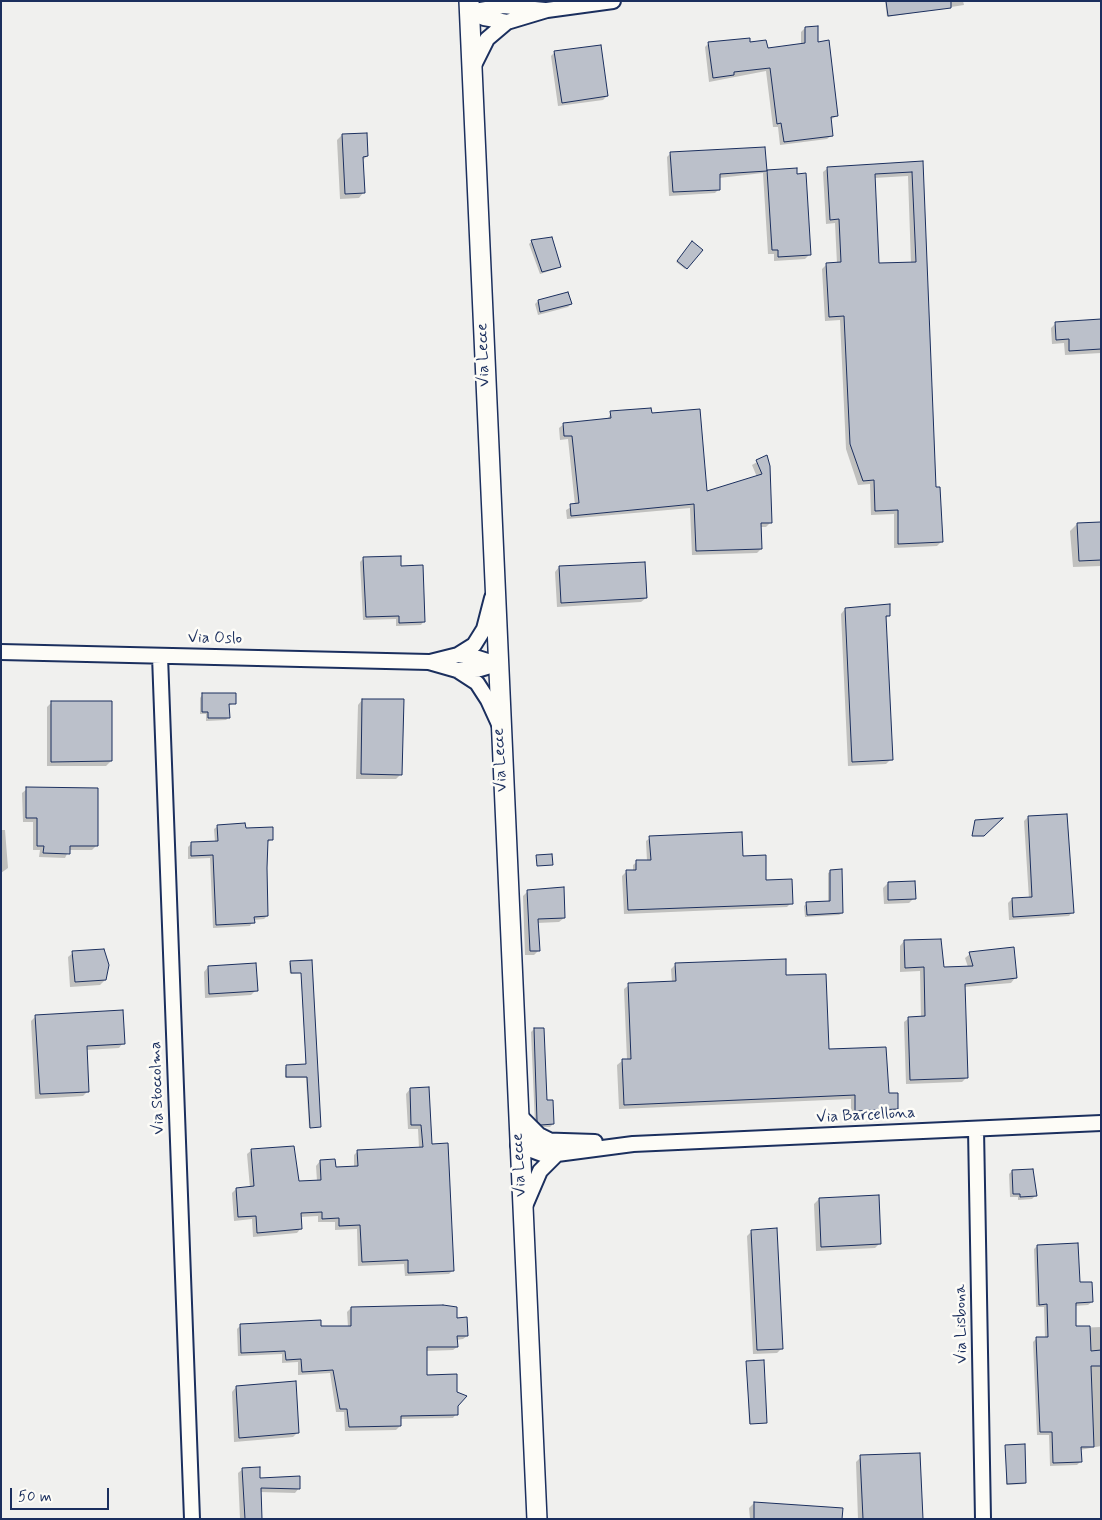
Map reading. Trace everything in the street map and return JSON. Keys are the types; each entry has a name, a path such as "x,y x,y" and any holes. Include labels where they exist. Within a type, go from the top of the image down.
{"main road":[{"name":"Via Lecce","path":"469,6 496,664 537,1519"}],"street":[{"path":"472,70 486,38 507,22 547,10 613,1"},
{"path":"469,6 501,3 547,10"},
{"path":"469,6 484,18 507,22"},
{"path":"429,662 458,655 474,645 484,629 494,588"},
{"name":"Via Oslo","path":"1,652 429,662"},
{"path":"458,655 478,658 496,664"},
{"name":"Via Stoccolma","path":"160,656 192,1519"},
{"path":"429,662 457,670 477,683 488,700 500,726"},
{"path":"457,670 480,669 496,664"},
{"path":"517,1113 539,1135 550,1141"},
{"name":"Via Barcellona","path":"518,1145 533,1140 633,1144 1101,1123"},
{"name":"Via Lisbona","path":"976,1129 983,1519"},
{"name":"Via Barcellona","path":"518,1145 542,1154 556,1154 633,1144"},
{"path":"522,1212 540,1171 556,1154"}],"building":[{"path":"886,1 951,1 951,8 888,16"},
{"path":"818,26 818,42 829,40 838,116 831,117 833,136 784,142 781,123 777,124 770,68 734,72 734,75 713,78 708,42 750,38 750,42 766,40 768,48 805,43 805,27"},
{"path":"601,45 608,96 562,103 554,51"},
{"path":"367,133 368,156 363,157 365,193 345,194 342,134"},
{"path":"765,147 767,171 720,174 720,190 673,192 670,152"},
{"path":"923,161 936,487 940,487 943,542 898,544 898,510 875,511 874,480 863,481 850,444 844,316 829,317 826,263 841,262 839,219 830,220 827,167","holes":["912,172 916,262 879,263 875,174"]},
{"path":"797,168 797,174 806,173 811,255 778,257 778,250 772,250 767,170"},
{"path":"552,237 561,267 542,272 531,240"},
{"path":"692,241 703,250 687,269 677,261"},
{"path":"568,292 572,304 540,312 538,300"},
{"path":"1101,319 1101,349 1069,351 1069,339 1056,340 1055,322"},
{"path":"651,408 652,413 700,409 707,491 762,474 756,460 767,455 770,466 772,523 761,523 762,549 696,551 694,504 571,516 570,504 579,503 572,436 564,436 563,423 611,418 610,411"},
{"path":"1101,522 1101,560 1079,561 1077,523"},
{"path":"401,556 401,566 423,565 425,622 399,623 399,616 366,617 363,557"},
{"path":"645,562 647,598 561,603 559,566"},
{"path":"890,604 890,616 886,616 893,760 852,762 845,608"},
{"path":"202,693 236,693 236,704 229,704 230,718 208,718 208,712 202,712"},
{"path":"362,699 404,699 402,775 361,774"},
{"path":"51,701 112,701 112,761 51,762"},
{"path":"26,787 98,788 98,846 70,846 70,854 43,853 44,846 37,846 37,818 26,818"},
{"path":"1067,814 1074,913 1013,917 1012,898 1032,897 1028,816"},
{"path":"1003,818 984,836 972,836 975,820"},
{"path":"245,823 246,828 273,827 273,840 268,840 268,916 254,917 255,923 216,925 213,855 191,856 191,842 218,841 217,825"},
{"path":"742,832 743,856 766,855 766,880 792,879 793,904 628,910 626,870 636,870 636,860 651,860 649,836"},
{"path":"552,854 553,865 537,866 536,855"},
{"path":"842,869 843,913 807,915 806,902 830,901 830,870"},
{"path":"915,881 916,899 888,900 888,882"},
{"path":"564,887 565,918 538,919 540,951 530,951 527,890"},
{"path":"941,939 944,967 973,966 969,952 1014,947 1017,978 965,984 968,1078 910,1080 908,1017 925,1016 924,967 905,968 904,940"},
{"path":"104,949 109,965 106,980 75,982 72,951"},
{"path":"786,959 786,975 826,974 829,1049 886,1047 889,1093 898,1093 898,1109 855,1111 855,1095 624,1105 622,1059 631,1059 628,983 676,981 675,963"},
{"path":"312,960 321,1127 310,1128 307,1077 286,1077 286,1065 306,1064 301,973 291,973 290,961"},
{"path":"256,963 258,991 209,994 208,966"},
{"path":"123,1010 125,1044 87,1046 89,1092 40,1094 35,1015"},
{"path":"534,1028 544,1028 547,1100 553,1100 554,1124 541,1125 537,1121"},
{"path":"429,1087 432,1144 448,1143 454,1271 408,1273 408,1260 362,1262 360,1225 339,1226 339,1218 322,1219 322,1212 301,1213 302,1229 257,1233 256,1216 238,1217 236,1188 254,1186 251,1149 294,1146 299,1181 321,1180 320,1160 335,1159 336,1167 358,1166 357,1150 423,1147 421,1125 411,1125 410,1088"},
{"path":"1033,1169 1037,1196 1020,1197 1020,1194 1013,1194 1012,1170"},
{"path":"879,1195 881,1244 821,1247 819,1198"},
{"path":"777,1228 783,1349 757,1350 751,1230"},
{"path":"1078,1243 1080,1282 1092,1282 1093,1302 1076,1303 1076,1326 1090,1326 1091,1351 1101,1350 1101,1366 1091,1366 1094,1447 1081,1447 1082,1462 1053,1463 1052,1432 1040,1432 1036,1337 1048,1337 1047,1304 1039,1305 1037,1245"},
{"path":"443,1305 457,1307 457,1318 467,1317 468,1336 457,1336 458,1347 427,1347 427,1375 457,1374 457,1392 467,1396 458,1406 458,1415 401,1416 401,1426 349,1427 347,1409 340,1409 333,1370 302,1372 301,1359 286,1360 285,1351 241,1353 240,1324 321,1320 321,1326 351,1326 351,1307"},
{"path":"764,1360 767,1423 750,1424 746,1361"},
{"path":"296,1381 299,1433 239,1438 236,1386"},
{"path":"1025,1444 1026,1483 1007,1484 1005,1445"},
{"path":"920,1453 923,1519 863,1519 860,1455"},
{"path":"260,1467 260,1478 300,1476 300,1489 261,1488 262,1519 245,1519 242,1468"},
{"path":"754,1502 843,1508 842,1519 754,1519"}]}
